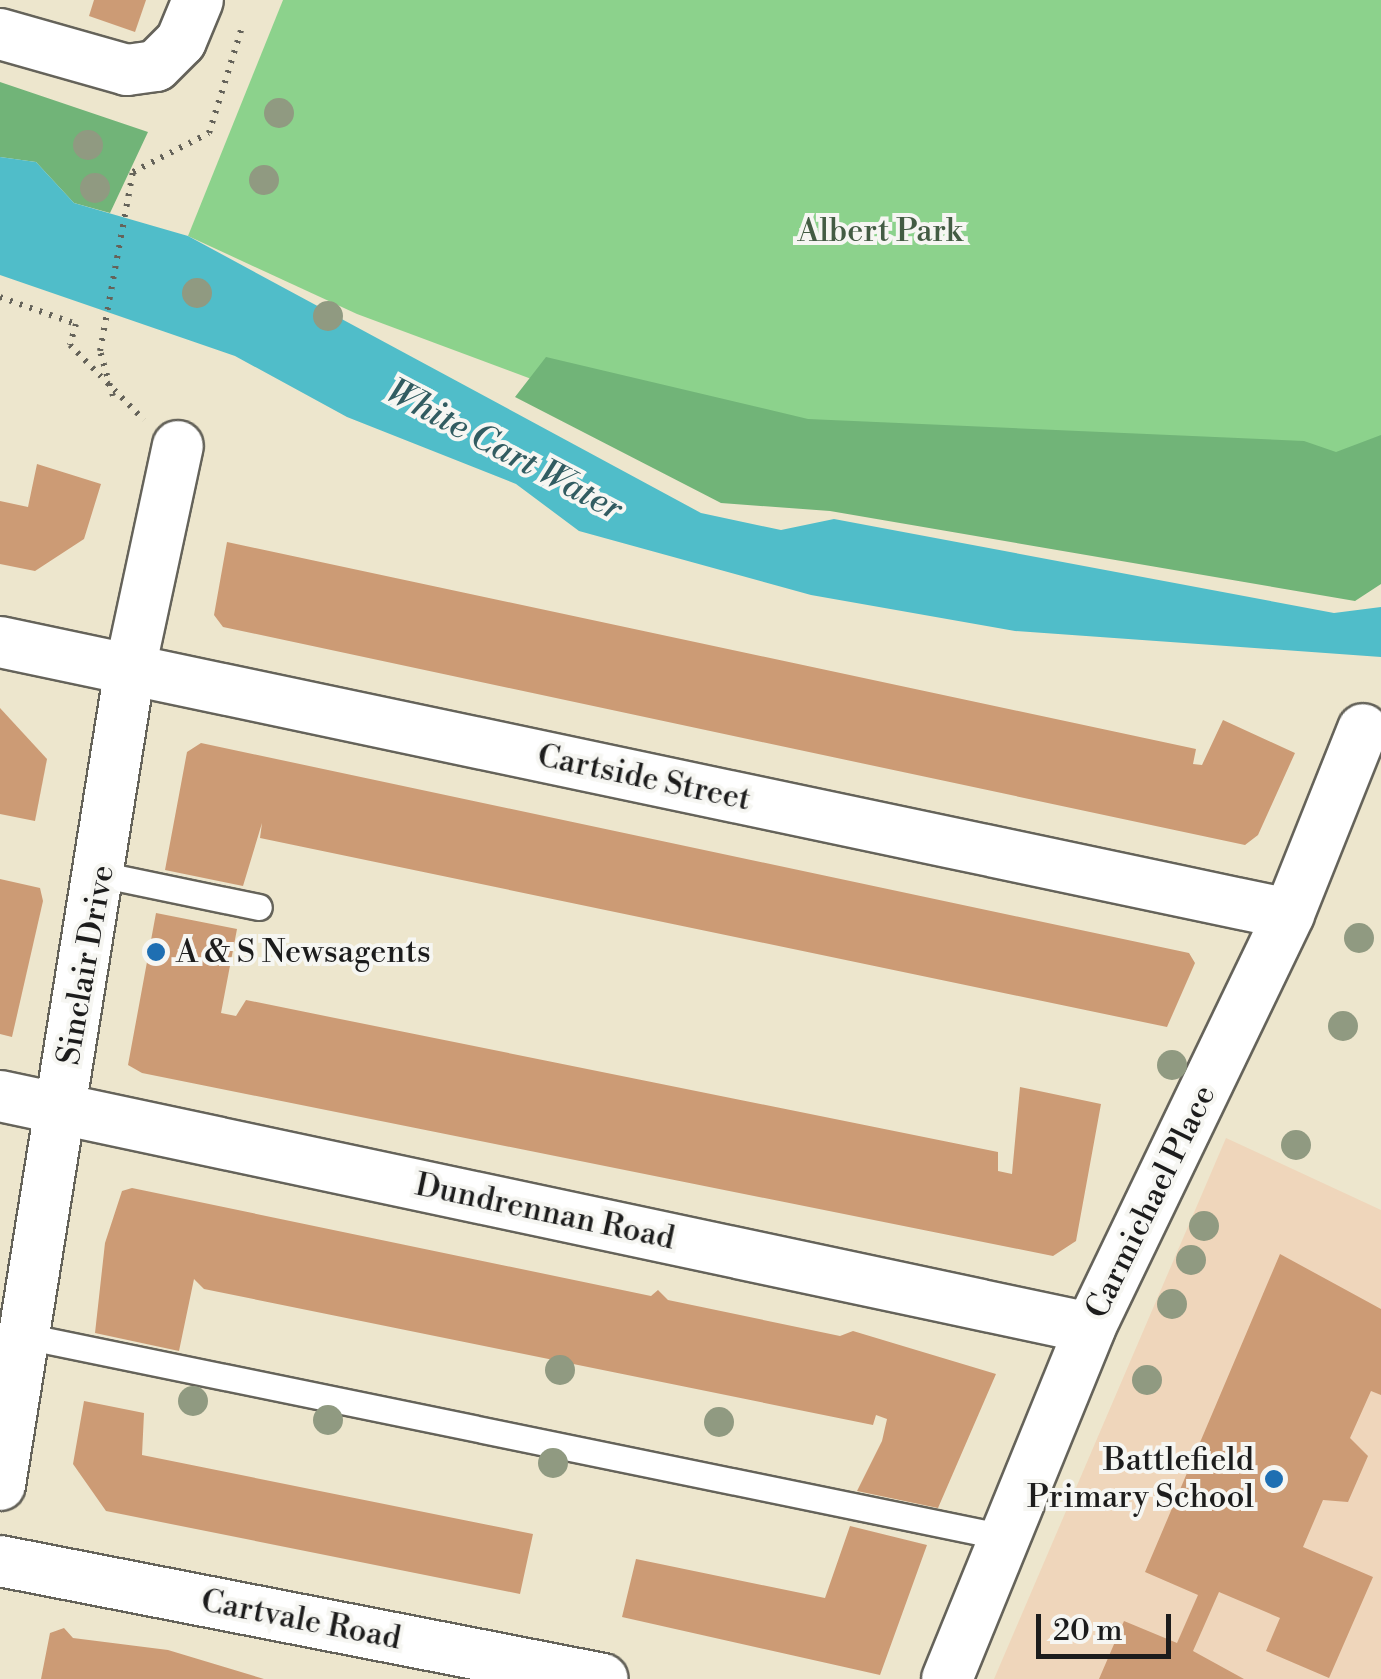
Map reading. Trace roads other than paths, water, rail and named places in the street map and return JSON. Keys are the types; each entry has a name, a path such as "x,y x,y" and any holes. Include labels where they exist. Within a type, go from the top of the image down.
{"street":[{"path":"0,34 127,70 156,66 181,42 198,0"},
{"name":"Sinclair Drive","path":"0,1486 12,1333 61,1109 104,875 130,669 178,446"},
{"name":"Cartside Street","path":"0,642 1289,914"},
{"name":"Carmichael Place","path":"947,1679 1090,1328 1289,914 1363,729"},
{"name":"Dundrennan Road","path":"0,1096 1090,1328"},
{"name":"Cartvale Road","path":"0,1561 603,1679"}],"lane":[{"path":"104,875 260,907"},
{"path":"12,1333 1004,1537"}],"water":[{"name":"White Cart Water","path":"0,157 36,162 74,203 188,236 701,513 781,530 834,519 1334,613 1381,607 1381,657 1015,631 811,595 579,531 516,484 347,417 235,356 0,275"}],"place":[{"name":"A & S Newsagents","path":"156,952"},
{"name":"Battlefield Primary School","path":"1274,1479"}],"park label":[{"name":"Albert Park","path":"880,231"}]}
